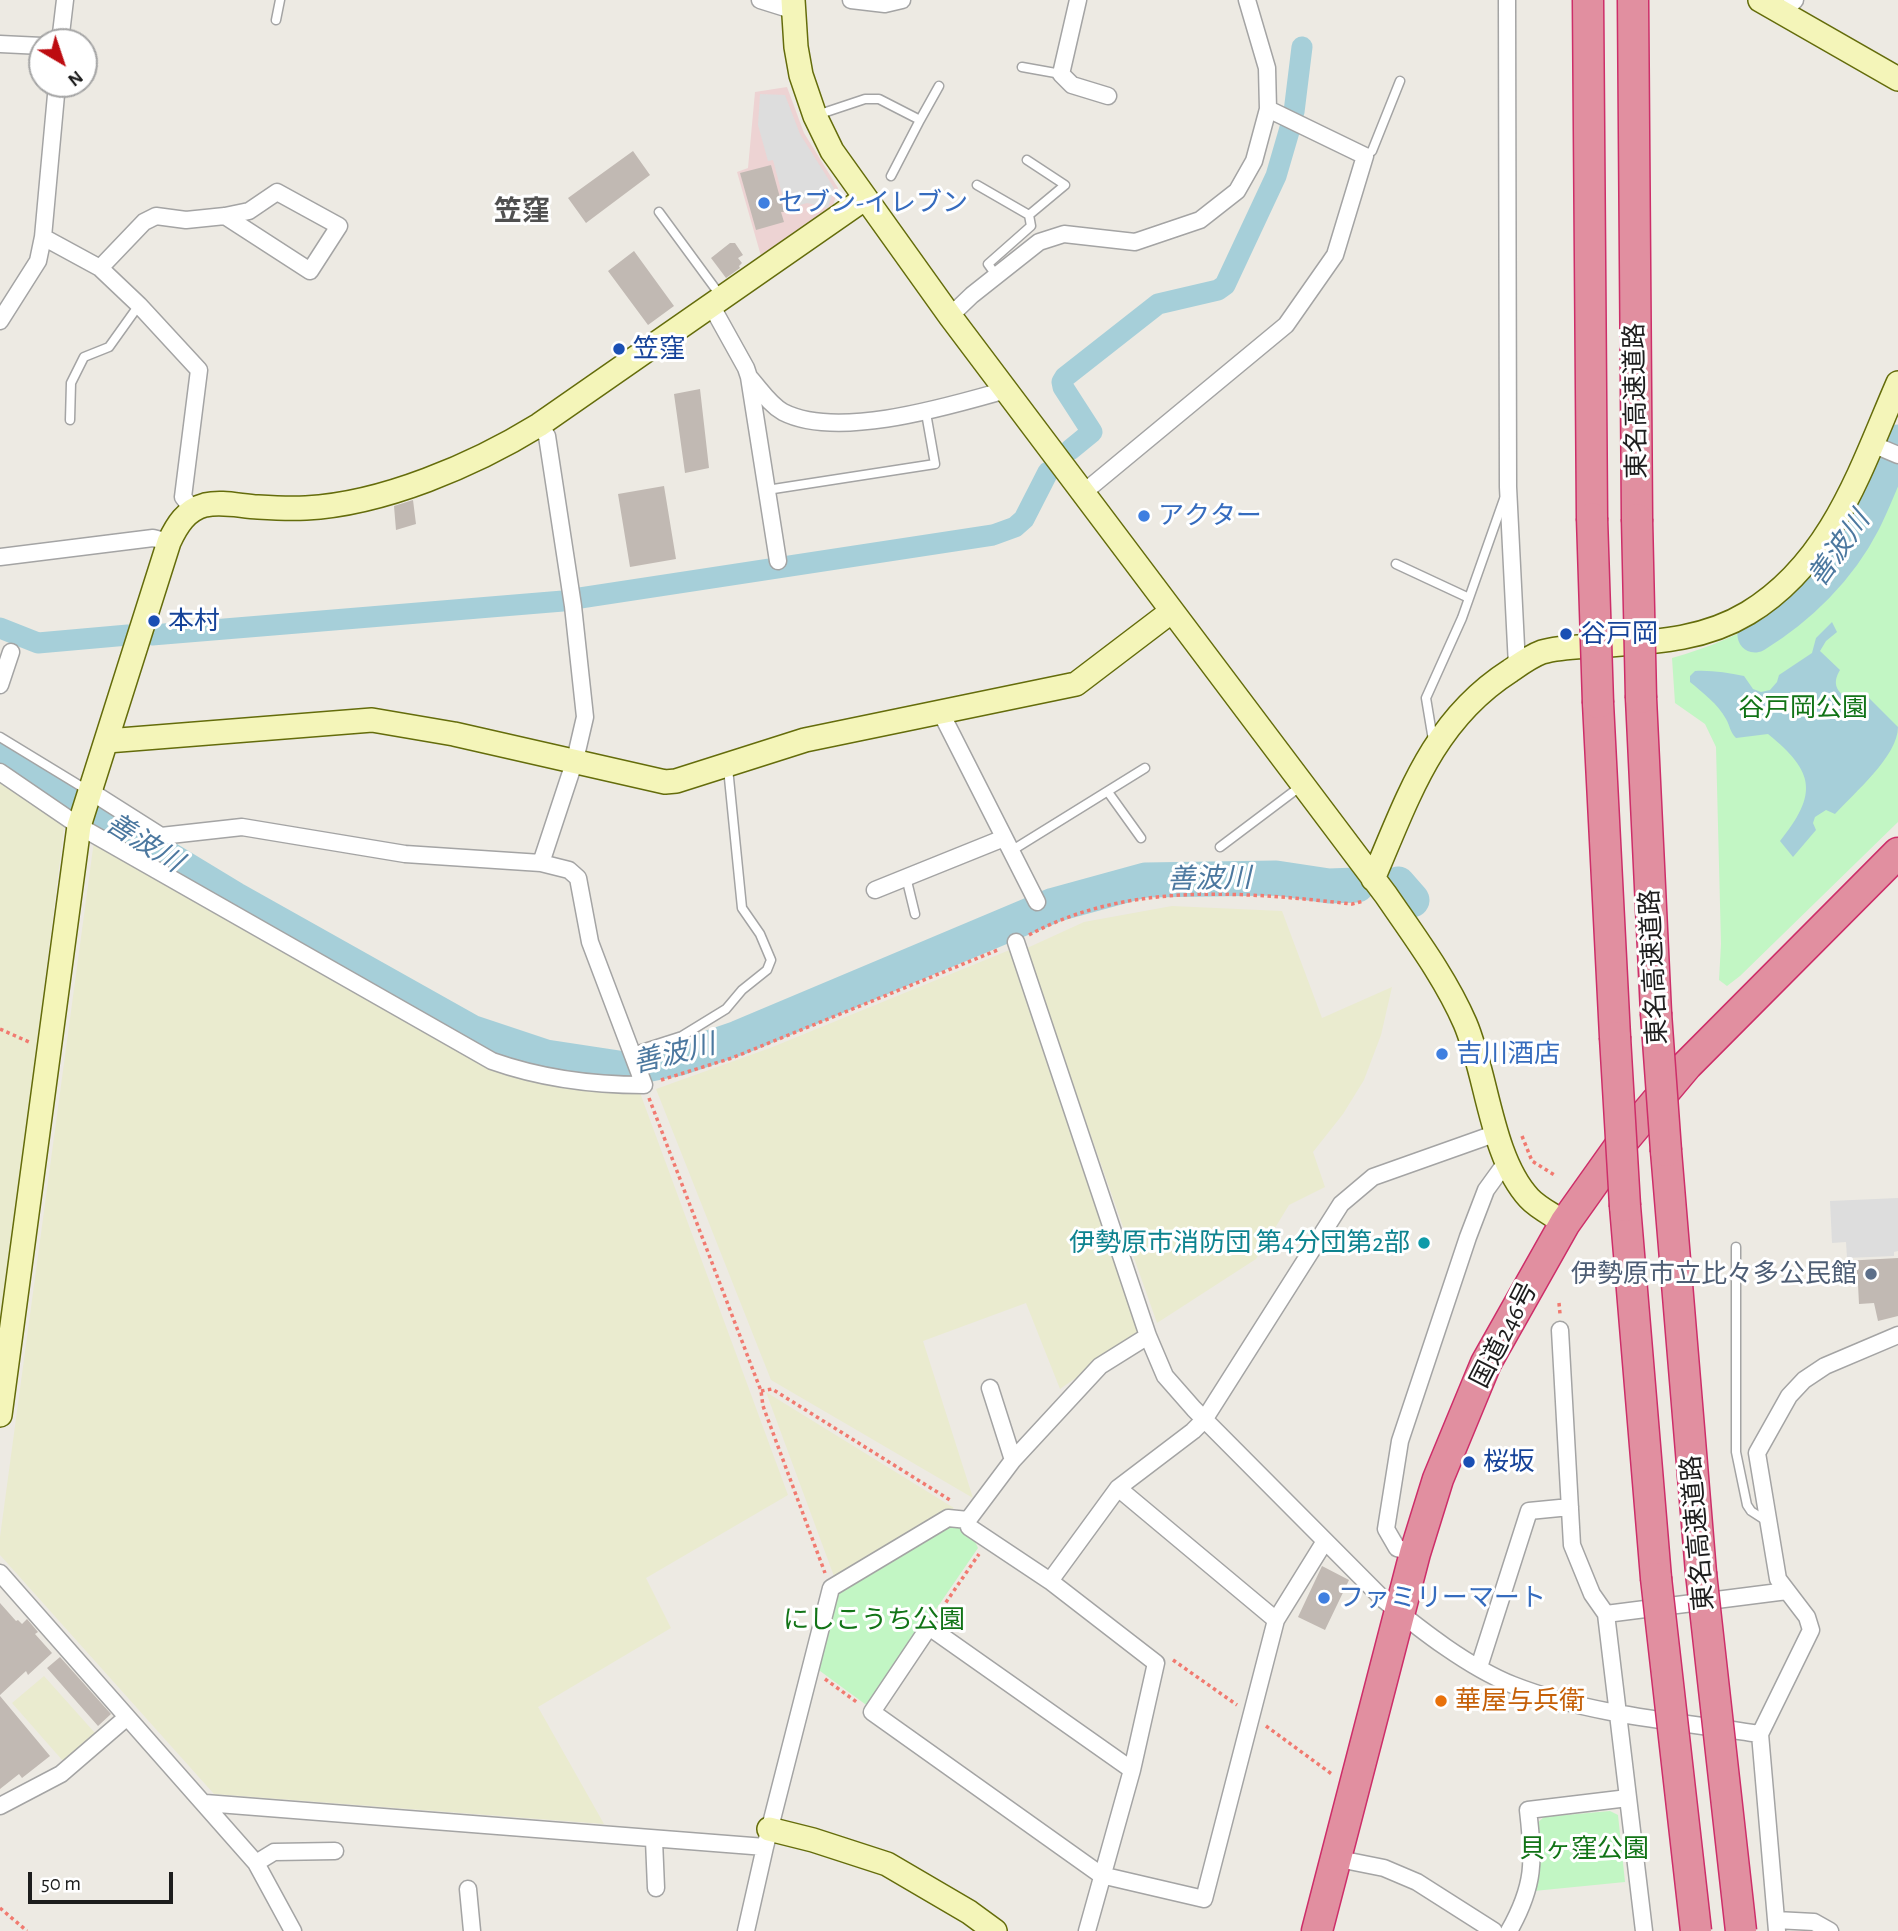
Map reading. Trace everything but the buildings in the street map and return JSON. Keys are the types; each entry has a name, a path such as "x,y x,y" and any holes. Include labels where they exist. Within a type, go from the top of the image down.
{"highway":[{"name":"東名高速道路","path":"1588,0 1592,518 1598,703 1615,1037 1625,1206 1656,1578 1696,1931"},
{"name":"東名高速道路","path":"1633,0 1641,698 1656,1013 1701,1573 1741,1931"},
{"name":"国道246号","path":"1317,1931 1415,1553 1438,1479 1486,1363 1564,1223 1623,1140 1687,1065 1898,853"}],"street":[{"path":"62,28 65,0"},
{"path":"760,0 792,5 801,75 815,116 832,151 864,199 1373,879 1451,993 1466,1025 1507,1161 1530,1199 1564,1223"},
{"path":"851,0 885,4 902,0"},
{"path":"1078,0 1061,74 1072,85 1108,96"},
{"path":"950,316 996,275 1039,242 1064,234 1135,242 1200,220 1237,191 1254,161 1268,108 1267,68 1247,0"},
{"path":"1507,0 1508,487 1517,666"},
{"path":"1759,0 1789,7 1894,71"},
{"path":"0,44 28,45"},
{"path":"0,321 38,261 43,237 56,98"},
{"path":"1083,493 1286,325 1335,255 1365,156 1268,108"},
{"path":"100,268 144,222 156,216 186,220 225,216 249,211 277,192 339,226 310,271 225,216"},
{"path":"0,1415 47,1050 84,808 169,542 179,523 193,510 220,503 259,508 306,508 342,503 450,471 499,449 539,425 864,199"},
{"path":"43,237 100,268 139,305 199,370 183,496 193,510"},
{"path":"716,301 747,368 778,561"},
{"path":"749,377 775,406 786,413 826,422 926,413 1006,390"},
{"path":"1373,879 1421,767 1456,717 1492,682 1540,653 1560,648 1692,636 1730,623 1784,585 1820,547 1835,525 1898,383"},
{"path":"539,425 547,436 573,606 585,717 575,760 541,863"},
{"path":"1872,444 1898,456"},
{"path":"0,557 153,538 169,542"},
{"path":"107,741 372,720 575,760 665,782 676,781 806,740 1076,684 1172,611"},
{"path":"0,685 11,652"},
{"path":"940,711 1037,902"},
{"path":"0,772 84,808 161,836 242,827 405,854 541,863 569,870 578,877 590,942 643,1082 618,1085 549,1077 492,1061 84,808"},
{"path":"875,890 905,877 1008,845"},
{"path":"1016,942 1148,1336 1165,1376 1204,1420 1399,1612 1479,1667 1512,1685 1552,1698 1618,1712 1760,1734"},
{"path":"1050,1581 1118,1488 1194,1431 1204,1420 1341,1204 1373,1177 1497,1133"},
{"path":"1415,1553 1397,1548 1386,1529 1400,1441 1468,1237 1486,1190 1507,1161"},
{"path":"1560,1330 1572,1545 1592,1594 1606,1614 1644,1931"},
{"path":"1830,1931 1814,1922 1776,1925 1760,1734 1811,1630 1807,1617 1776,1574 1757,1453 1789,1396 1804,1380 1825,1366 1898,1335"},
{"path":"1087,1931 1132,1770 1156,1663 1050,1581 969,1527 968,1520 1013,1460 1100,1366 1148,1336"},
{"path":"990,1388 1013,1460"},
{"path":"1118,1488 1276,1620"},
{"path":"1479,1667 1529,1511 1570,1507"},
{"path":"746,1931 831,1588 948,1518 968,1520"},
{"path":"1132,1770 929,1627 872,1712 1101,1875 1204,1899 1276,1620 1325,1541"},
{"path":"0,1573 256,1863 293,1931"},
{"path":"1606,1614 1787,1591"},
{"path":"0,1806 61,1773 126,1718"},
{"path":"1509,1931 1523,1905 1531,1873 1532,1844 1528,1810 1628,1798"},
{"path":"205,1803 654,1840 767,1838 887,1864 969,1912 995,1931"},
{"path":"654,1840 656,1888"},
{"path":"256,1863 274,1852 335,1851"},
{"path":"1334,1858 1384,1868 1418,1882 1494,1931"},
{"path":"468,1889 472,1931"}],"lane":[{"path":"276,20 279,0"},
{"path":"1022,67 1061,74"},
{"path":"1365,156 1372,151 1400,81"},
{"path":"891,176 939,86"},
{"path":"815,116 866,99 879,99 920,120"},
{"path":"1027,160 1065,185 1028,215"},
{"path":"977,185 1028,215 1031,226 988,264 996,275"},
{"path":"659,212 716,301"},
{"path":"70,420 71,383 84,357 108,347 139,305"},
{"path":"767,490 935,464 926,413"},
{"path":"1434,746 1426,698 1469,598 1508,487"},
{"path":"1396,564 1469,598"},
{"path":"0,737 84,808"},
{"path":"634,1056 682,1036 726,1009 742,990 767,970 771,960 760,933 742,908 727,765"},
{"path":"1008,845 1108,792 1145,768"},
{"path":"1220,847 1303,785"},
{"path":"1108,792 1141,838"},
{"path":"905,877 915,914"},
{"path":"1736,1247 1736,1452 1747,1505 1751,1511 1769,1523"}],"path":[{"path":"0,1029 47,1050"},
{"path":"643,1082 761,1391 763,1406 831,1588"},
{"path":"1522,1136 1532,1161 1556,1176"},
{"path":"761,1391 772,1389 952,1502 968,1520"},
{"path":"929,1627 989,1541"},
{"path":"1173,1660 1337,1777"},
{"path":"812,1670 872,1712"},
{"path":"0,1908 27,1931"}],"shaded area":[{"path":"787,87 804,133 838,188 832,210 761,256 737,172 748,168 755,92"},
{"path":"760,94 785,95 800,134 834,188 828,208 807,203 786,209 773,160 768,161 758,125"},
{"path":"1898,1198 1898,1251 1894,1252 1894,1256 1847,1258 1846,1242 1832,1243 1830,1201"}],"green space":[{"name":"谷戸岡公園","path":"1885,458 1898,463 1898,822 1727,986 1719,980 1721,944 1716,747 1705,724 1675,703 1672,658 1699,650 1748,629 1791,600 1828,562 1844,539"},
{"path":"0,774 65,820 0,1339"},
{"path":"94,841 454,1045 547,1078 639,1090 788,1495 646,1578 671,1628 538,1707 604,1824 214,1794 0,1555 0,1537"},
{"path":"1172,906 1282,911 1322,1018 1392,987 1381,1035 1364,1080 1343,1114 1313,1152 1325,1187 1289,1205 1256,1259 1157,1323 1025,949 1084,922"},
{"path":"1012,949 1142,1332 1060,1389 1026,1303 923,1341 973,1498 771,1380 656,1089 770,1048"},
{"path":"766,1392 954,1508 835,1579"},
{"name":"にしこうち公園","path":"955,1523 972,1535 978,1548 869,1707 816,1668 835,1590"},
{"path":"44,1676 95,1733 63,1761 12,1703"},
{"name":"貝ヶ窪公園","path":"1610,1811 1618,1815 1625,1882 1534,1891 1536,1824 1544,1817"}],"water":[{"path":"1832,622 1837,632 1826,641 1820,651 1840,670 1836,679 1838,690 1849,699 1865,694 1898,727 1891,750 1874,774 1835,814 1826,810 1815,817 1813,823 1816,830 1793,857 1780,841 1801,810 1806,784 1802,772 1795,760 1768,734 1736,738 1723,714 1690,682 1690,676 1695,671 1713,671 1744,676 1753,689 1761,692 1770,690 1779,675 1812,653 1816,638"}],"waterway":[{"path":"1294,112 1302,47"},
{"path":"1070,450 1092,432 1063,387 1065,377 1158,304 1218,290 1225,285 1276,176 1290,128"},
{"name":"善波川","path":"1755,635 1802,600 1842,556 1863,522 1898,442"},
{"path":"580,598 993,535 1015,527 1024,519 1048,472"},
{"path":"152,635 563,601"},
{"path":"0,628 38,643 128,635"},
{"name":"善波川","path":"0,753 234,899 471,1032 546,1057 625,1069 680,1058 738,1038 1054,905 1145,880 1276,878 1329,886 1357,885"},
{"name":"善波川","path":"1398,884 1412,900"}],"place":[{"name":"セブン-イレブン","path":"764,203"},
{"name":"笠窪","path":"619,349"},
{"name":"アクター","path":"1144,516"},
{"name":"本村","path":"154,621"},
{"name":"谷戸岡","path":"1566,634"},
{"name":"吉川酒店","path":"1442,1054"},
{"name":"伊勢原市消防団 第4分団第2部","path":"1424,1243"},
{"name":"伊勢原市立比々多公民館","path":"1871,1274"},
{"name":"桜坂","path":"1469,1462"},
{"name":"ファミリーマート","path":"1324,1598"},
{"name":"華屋与兵衛","path":"1441,1701"}],"district":[{"name":"笠窪","path":"522,212"}]}
